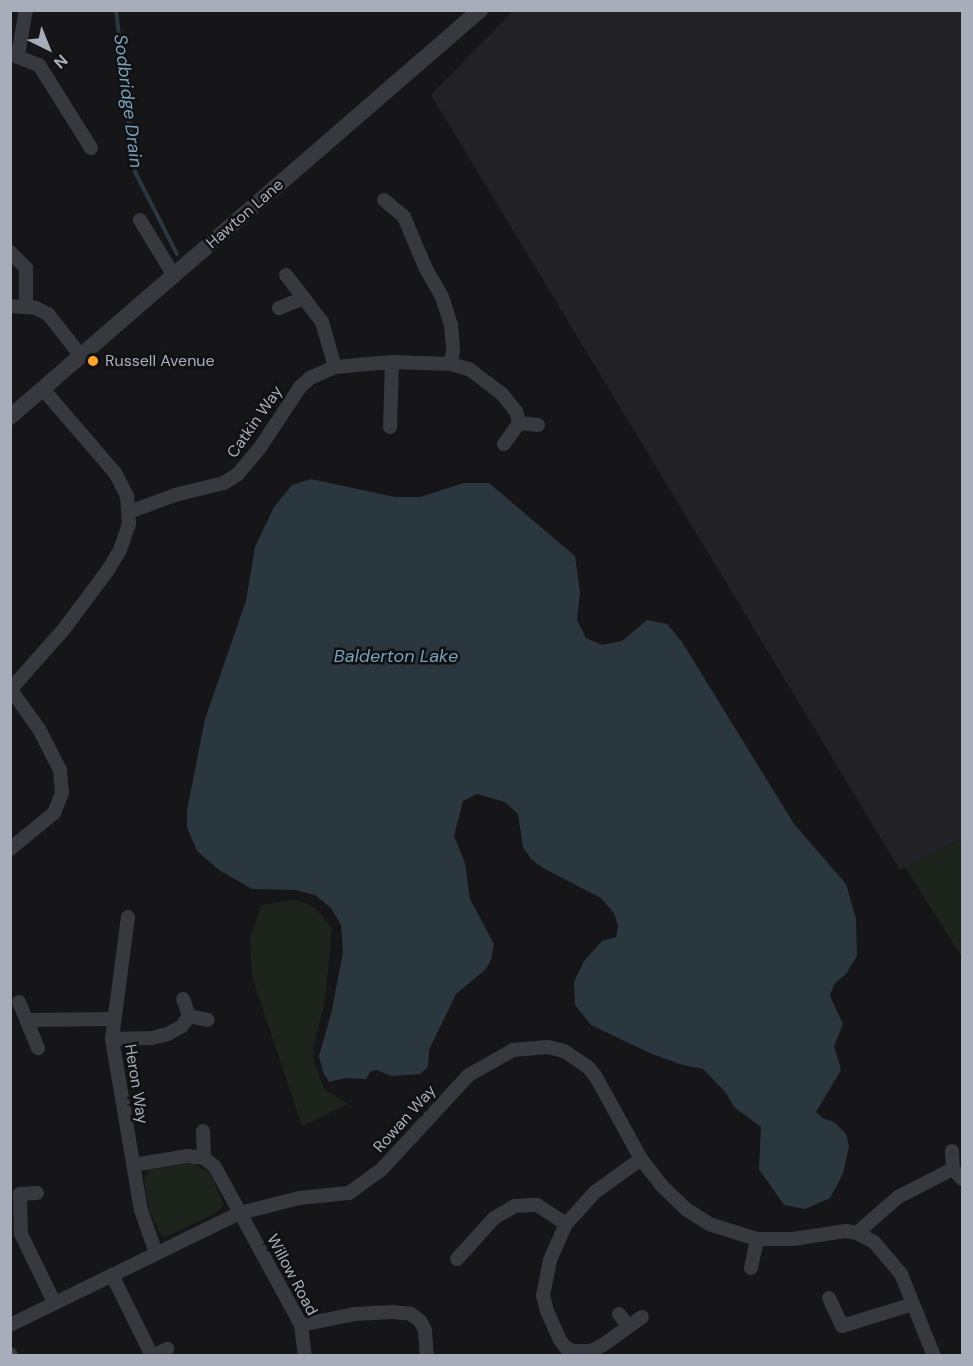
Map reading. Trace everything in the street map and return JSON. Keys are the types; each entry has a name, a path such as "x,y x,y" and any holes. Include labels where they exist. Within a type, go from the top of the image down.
{"street":[{"path":"26,10 19,49 13,54 39,65 91,148"},
{"name":"Hawton Lane","path":"10,417 480,10"},
{"path":"384,200 404,217 426,268 442,297 451,325 453,350 451,364"},
{"path":"140,220 174,276"},
{"path":"10,252 26,268 26,306"},
{"path":"286,275 322,322 335,367"},
{"path":"279,308 304,298"},
{"path":"10,306 26,306 48,314 81,356"},
{"path":"390,427 392,362"},
{"name":"Catkin Way","path":"129,512 175,495 224,483 237,475 261,446 304,382 335,367 392,362 451,364 469,369 502,394 516,411 519,423"},
{"path":"10,849 54,813 62,793 60,770 39,729 11,690 64,630 108,570 126,537 129,512 127,496 116,474 43,389"},
{"path":"504,444 519,423 538,425"},
{"name":"Heron Way","path":"128,917 112,1040 141,1210 156,1253"},
{"path":"183,999 189,1016"},
{"path":"19,1002 38,1048"},
{"path":"189,1016 207,1020"},
{"path":"112,1040 152,1038 168,1034 182,1026 189,1016"},
{"path":"27,1020 113,1019"},
{"name":"Rowan Way","path":"10,1325 240,1213 299,1198 349,1193 381,1170 470,1075 501,1055 525,1047 548,1047 564,1051 588,1067 597,1077 641,1159 661,1185 687,1210 709,1224 757,1239 793,1239 834,1232 857,1233"},
{"path":"133,1165 188,1156 204,1158 203,1131"},
{"path":"934,1356 901,1274 874,1242 857,1233 898,1197 958,1174 952,1151"},
{"name":"Willow Road","path":"204,1158 215,1167 301,1325 305,1356"},
{"path":"641,1159 595,1192 566,1224 549,1260 543,1295 547,1311 560,1340 569,1350 591,1351 642,1317"},
{"path":"38,1193 20,1194 21,1234 54,1302"},
{"path":"459,1251 494,1218 515,1206 526,1203 537,1205 566,1224"},
{"path":"751,1268 757,1239"},
{"path":"112,1275 152,1356 167,1349"},
{"path":"829,1298 842,1326 913,1304"},
{"path":"301,1325 354,1314 393,1311 411,1314 420,1321 425,1330 427,1356"},
{"path":"619,1314 628,1326"}],"shaded area":[{"path":"513,11 962,11 962,839 900,870 431,95"},
{"path":"962,839 962,957 905,867"},
{"path":"295,900 306,903 317,910 332,928 325,1001 313,1048 314,1061 324,1089 348,1104 302,1126 252,977 250,939 261,905"},
{"path":"192,1163 210,1173 224,1205 216,1213 165,1237 158,1230 150,1212 144,1183 145,1176 150,1170"}],"water":[{"name":"Balderton Lake","path":"311,479 395,497 420,497 464,483 489,483 575,556 580,592 577,620 586,638 602,645 622,641 647,620 667,624 682,642 794,824 846,884 856,919 857,956 846,974 834,984 830,996 843,1024 834,1046 841,1070 816,1112 823,1118 834,1122 846,1134 849,1146 843,1174 830,1198 805,1209 784,1205 759,1169 761,1127 734,1107 726,1093 703,1069 683,1065 652,1054 591,1025 575,1005 574,982 584,961 602,941 616,937 618,926 614,913 601,898 543,868 531,859 523,847 518,814 505,802 477,794 463,801 454,836 465,863 470,899 494,944 491,960 485,970 456,994 429,1050 428,1067 420,1074 391,1076 377,1070 371,1071 366,1079 345,1078 329,1082 323,1072 319,1056 332,1010 343,952 341,925 331,908 315,895 296,890 252,889 219,870 197,851 187,827 187,810 205,719 246,601 255,547 274,507 292,485"}],"waterway":[{"name":"Sodbridge Drain","path":"116,10 135,172 177,254"}],"place":[{"name":"Russell Avenue","path":"93,361"}]}
